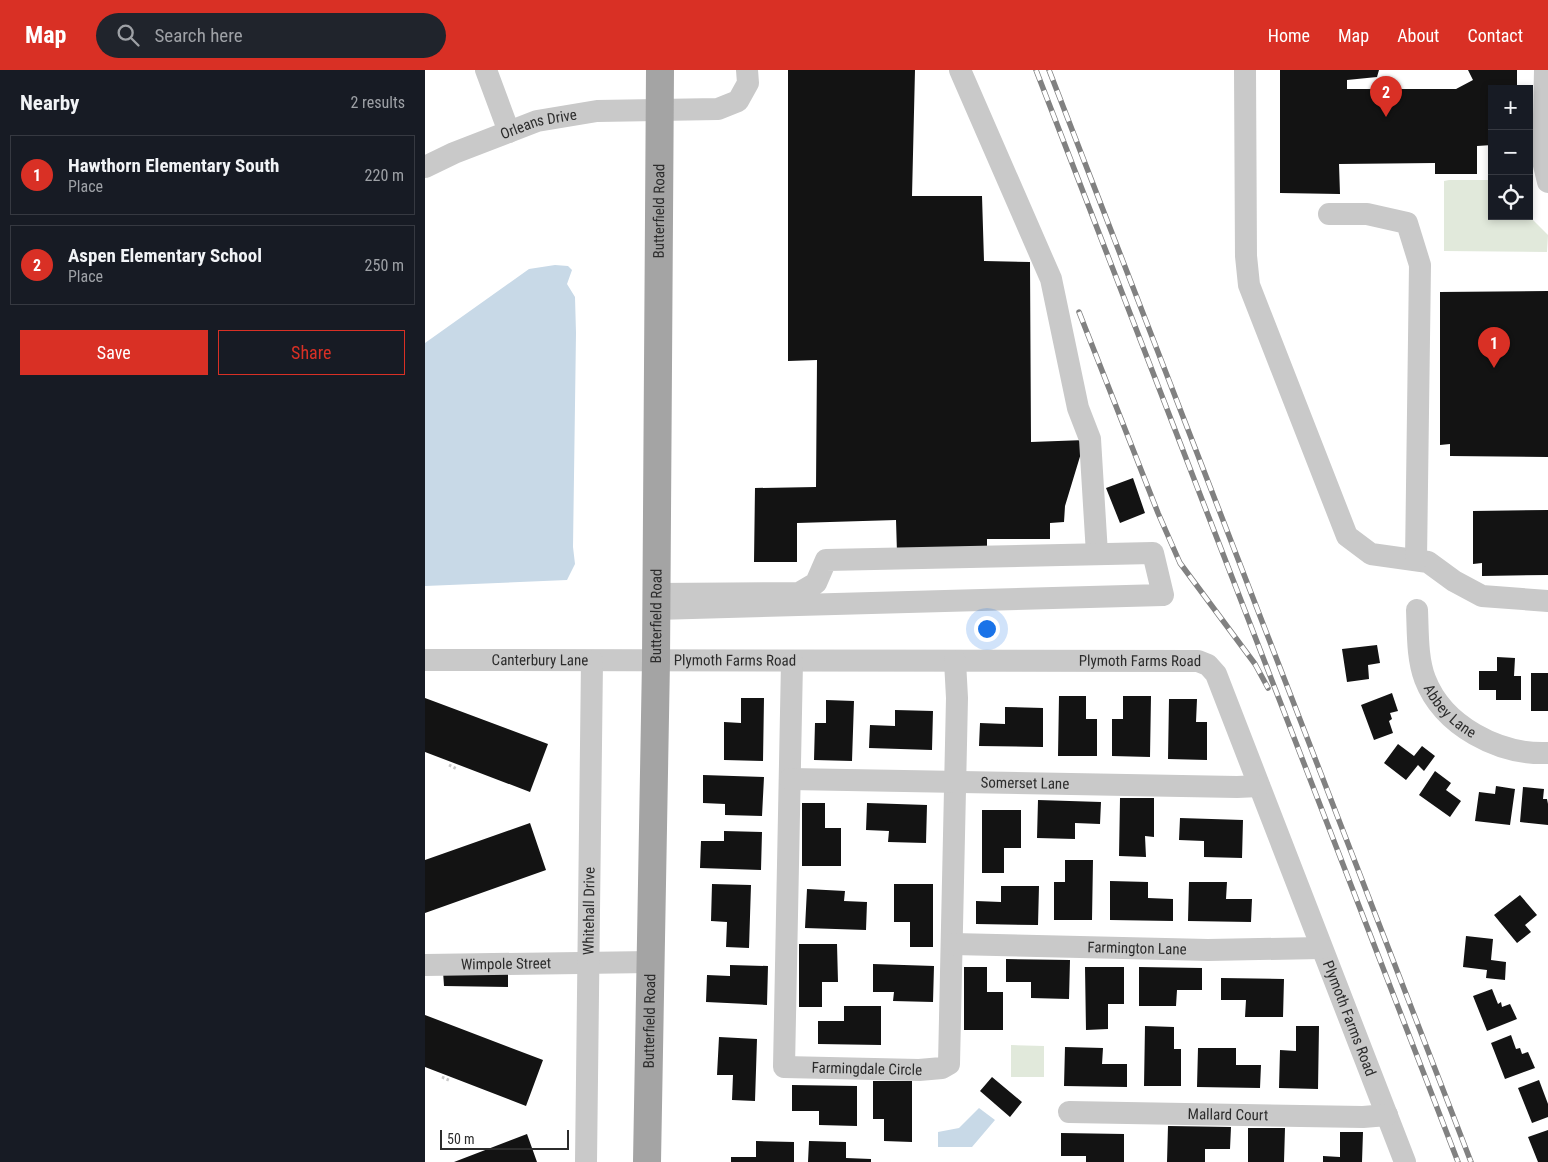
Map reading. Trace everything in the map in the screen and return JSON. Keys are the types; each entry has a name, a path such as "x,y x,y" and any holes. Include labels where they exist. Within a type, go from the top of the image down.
{"main road":[{"name":"Butterfield Road","path":"647,1162 656,661 660,70"}],"street":[{"path":"486,70 509,132"},
{"name":"Orleans Drive","path":"425,167 454,152 537,121 597,111 718,110 738,101 748,83 747,70"},
{"path":"960,70 1051,278 1077,408 1090,439 1097,554"},
{"path":"1245,70 1246,256 1249,285 1347,536 1371,554 1428,562 1455,581 1482,596 1548,601"},
{"path":"1545,70 1543,161 1548,182"},
{"path":"1329,214 1367,214 1407,223 1420,265 1416,560"},
{"path":"1153,553 1163,595 656,602 799,593 816,583 826,560 1153,553"},
{"name":"Abbey Lane","path":"1417,610 1418,640 1424,677 1431,692 1449,714 1467,731 1504,748 1548,753"},
{"name":"Canterbury Lane","path":"425,660 656,661"},
{"name":"Whitehall Drive","path":"587,1162 592,661"},
{"name":"Plymoth Farms Road","path":"656,661 1199,661 1208,665 1216,674 1405,1162"},
{"name":"Farmingdale Circle","path":"792,662 784,1067 919,1070 943,1068 949,1064 953,944 955,662"},
{"name":"Somerset Lane","path":"790,779 1259,786"},
{"name":"Farmington Lane","path":"953,944 1208,950 1321,948"},
{"name":"Wimpole Street","path":"425,965 651,962"},
{"name":"Mallard Court","path":"1069,1112 1363,1117 1387,1115"}],"path":[{"path":"449,765 457,769"},
{"path":"442,1077 451,1081"}],"shaded area":[{"path":"1488,180 1488,220 1533,220 1548,235 1547,252 1444,251 1444,181"},
{"path":"1011,1045 1044,1046 1044,1077 1011,1077"}],"water":[{"path":"555,265 568,266 572,270 567,284 575,297 573,547 575,564 567,580 425,586 425,343 529,269"},
{"path":"979,1108 995,1120 972,1147 938,1147 938,1132 959,1128"}],"building":[{"path":"788,70 915,70 912,196 982,196 984,261 1030,262 1031,442 1085,440 1065,506 1064,522 1050,523 1050,539 987,539 987,553 897,553 896,520 797,523 797,562 754,562 755,488 816,487 817,360 788,361"},
{"path":"1280,70 1379,70 1377,77 1347,80 1347,89 1456,89 1473,80 1468,70 1517,70 1517,85 1488,85 1488,145 1477,146 1477,174 1435,174 1435,163 1339,164 1340,194 1280,193"},
{"path":"1548,291 1548,457 1450,456 1450,444 1440,445 1440,292"},
{"path":"1133,478 1145,513 1120,523 1106,488"},
{"path":"1548,510 1548,575 1482,576 1482,563 1473,564 1473,511"},
{"path":"1377,645 1380,663 1368,665 1369,679 1347,682 1342,649"},
{"path":"1497,657 1515,658 1514,676 1521,676 1521,700 1496,700 1496,690 1479,690 1479,671 1497,671"},
{"path":"1531,673 1548,673 1548,711 1531,711"},
{"path":"1392,693 1398,711 1390,713 1392,719 1389,721 1393,733 1374,740 1361,705"},
{"path":"1059,696 1086,696 1086,719 1097,719 1097,756 1058,756"},
{"path":"1123,696 1151,696 1150,757 1112,756 1112,719 1123,719"},
{"path":"425,698 548,744 530,792 425,752"},
{"path":"741,698 764,698 763,761 724,760 724,722 741,723"},
{"path":"1169,699 1197,699 1196,722 1207,722 1207,760 1168,759"},
{"path":"826,700 854,701 852,761 814,760 815,723 826,723"},
{"path":"1005,707 1043,708 1043,747 979,746 980,723 1005,724"},
{"path":"895,710 933,711 932,750 869,748 870,725 895,726"},
{"path":"1398,744 1414,756 1422,746 1435,756 1424,771 1418,765 1406,780 1384,763"},
{"path":"1435,771 1451,783 1446,790 1461,801 1450,817 1419,795"},
{"path":"703,775 764,777 762,816 725,815 725,804 703,803"},
{"path":"1496,786 1515,789 1510,825 1475,821 1479,792 1495,794"},
{"path":"1523,787 1544,789 1543,799 1547,799 1548,804 1548,825 1520,822"},
{"path":"1120,798 1154,798 1154,837 1145,836 1146,857 1119,856"},
{"path":"1038,800 1101,802 1100,824 1075,823 1075,839 1037,838"},
{"path":"802,803 825,803 825,828 841,828 841,866 802,866"},
{"path":"867,803 927,805 926,843 888,842 889,831 866,830"},
{"path":"982,810 1021,810 1021,848 1004,848 1004,873 982,873"},
{"path":"1180,818 1243,820 1242,858 1204,857 1204,841 1179,840"},
{"path":"530,823 546,870 425,913 425,860"},
{"path":"724,831 762,832 761,870 700,868 701,841 724,841"},
{"path":"1065,860 1093,860 1092,920 1054,920 1054,882 1065,882"},
{"path":"1110,881 1148,882 1148,898 1173,899 1173,921 1110,920"},
{"path":"1189,882 1227,882 1226,899 1252,899 1251,922 1188,921"},
{"path":"712,884 751,885 749,948 726,947 727,922 711,921"},
{"path":"894,884 933,884 933,947 910,947 910,922 894,922"},
{"path":"1001,886 1039,886 1038,925 976,924 976,901 1001,902"},
{"path":"807,889 845,891 844,901 867,902 866,930 805,928"},
{"path":"1520,895 1537,915 1525,925 1531,932 1517,943 1494,915"},
{"path":"1466,936 1493,939 1491,960 1506,962 1505,980 1486,978 1487,970 1463,967"},
{"path":"799,944 837,944 838,982 822,982 822,1007 799,1007"},
{"path":"1006,959 1070,960 1069,999 1031,998 1031,982 1006,982"},
{"path":"873,964 934,966 933,1002 893,1001 894,992 873,992"},
{"path":"730,965 768,966 767,1005 706,1002 707,975 730,976"},
{"path":"964,967 987,967 987,992 1003,992 1003,1030 964,1030"},
{"path":"1085,967 1124,967 1124,1004 1108,1004 1108,1029 1086,1030"},
{"path":"1139,967 1202,968 1202,990 1177,990 1176,1006 1139,1006"},
{"path":"508,970 508,987 444,986 443,971"},
{"path":"1221,978 1284,979 1283,1017 1245,1017 1246,1000 1221,1000"},
{"path":"1492,989 1498,1004 1501,1002 1502,1007 1510,1004 1517,1019 1487,1031 1473,996"},
{"path":"844,1006 881,1006 881,1045 818,1044 818,1021 844,1021"},
{"path":"425,1015 543,1060 526,1106 425,1067"},
{"path":"1145,1026 1174,1027 1174,1049 1181,1049 1181,1086 1144,1086"},
{"path":"1296,1026 1319,1026 1318,1089 1279,1088 1280,1050 1296,1051"},
{"path":"1511,1035 1516,1049 1520,1048 1522,1054 1528,1052 1535,1068 1505,1079 1491,1043"},
{"path":"719,1037 757,1039 755,1101 732,1100 733,1075 717,1075"},
{"path":"1065,1047 1103,1048 1102,1064 1127,1064 1127,1087 1064,1086"},
{"path":"1198,1048 1236,1048 1236,1065 1261,1065 1260,1088 1197,1087"},
{"path":"992,1077 1022,1102 1010,1117 980,1091"},
{"path":"1539,1080 1548,1104 1548,1117 1532,1123 1518,1088"},
{"path":"873,1081 912,1081 912,1142 884,1141 884,1119 873,1119"},
{"path":"792,1085 857,1086 857,1126 819,1125 819,1111 792,1111"},
{"path":"1168,1126 1231,1127 1230,1149 1205,1149 1205,1162 1167,1162"},
{"path":"1248,1128 1285,1128 1284,1162 1248,1162"},
{"path":"1548,1130 1548,1162 1538,1162 1528,1137"},
{"path":"1340,1132 1363,1132 1362,1162 1323,1162 1323,1156 1340,1157"},
{"path":"1061,1133 1124,1134 1124,1162 1086,1162 1086,1156 1061,1156"},
{"path":"527,1134 537,1162 454,1162"},
{"path":"756,1141 794,1142 794,1162 731,1162 731,1157 756,1157"},
{"path":"809,1141 846,1142 846,1158 871,1159 871,1162 808,1162"}],"railway":[{"path":"1036,70 1458,1162"},
{"path":"1049,70 1471,1162"},
{"path":"1079,312 1158,513 1180,563 1255,664 1268,688"}],"place":[{"name":"Aspen Elementary School","path":"1386,117"},
{"name":"Hawthorn Elementary South","path":"1494,368"}]}
